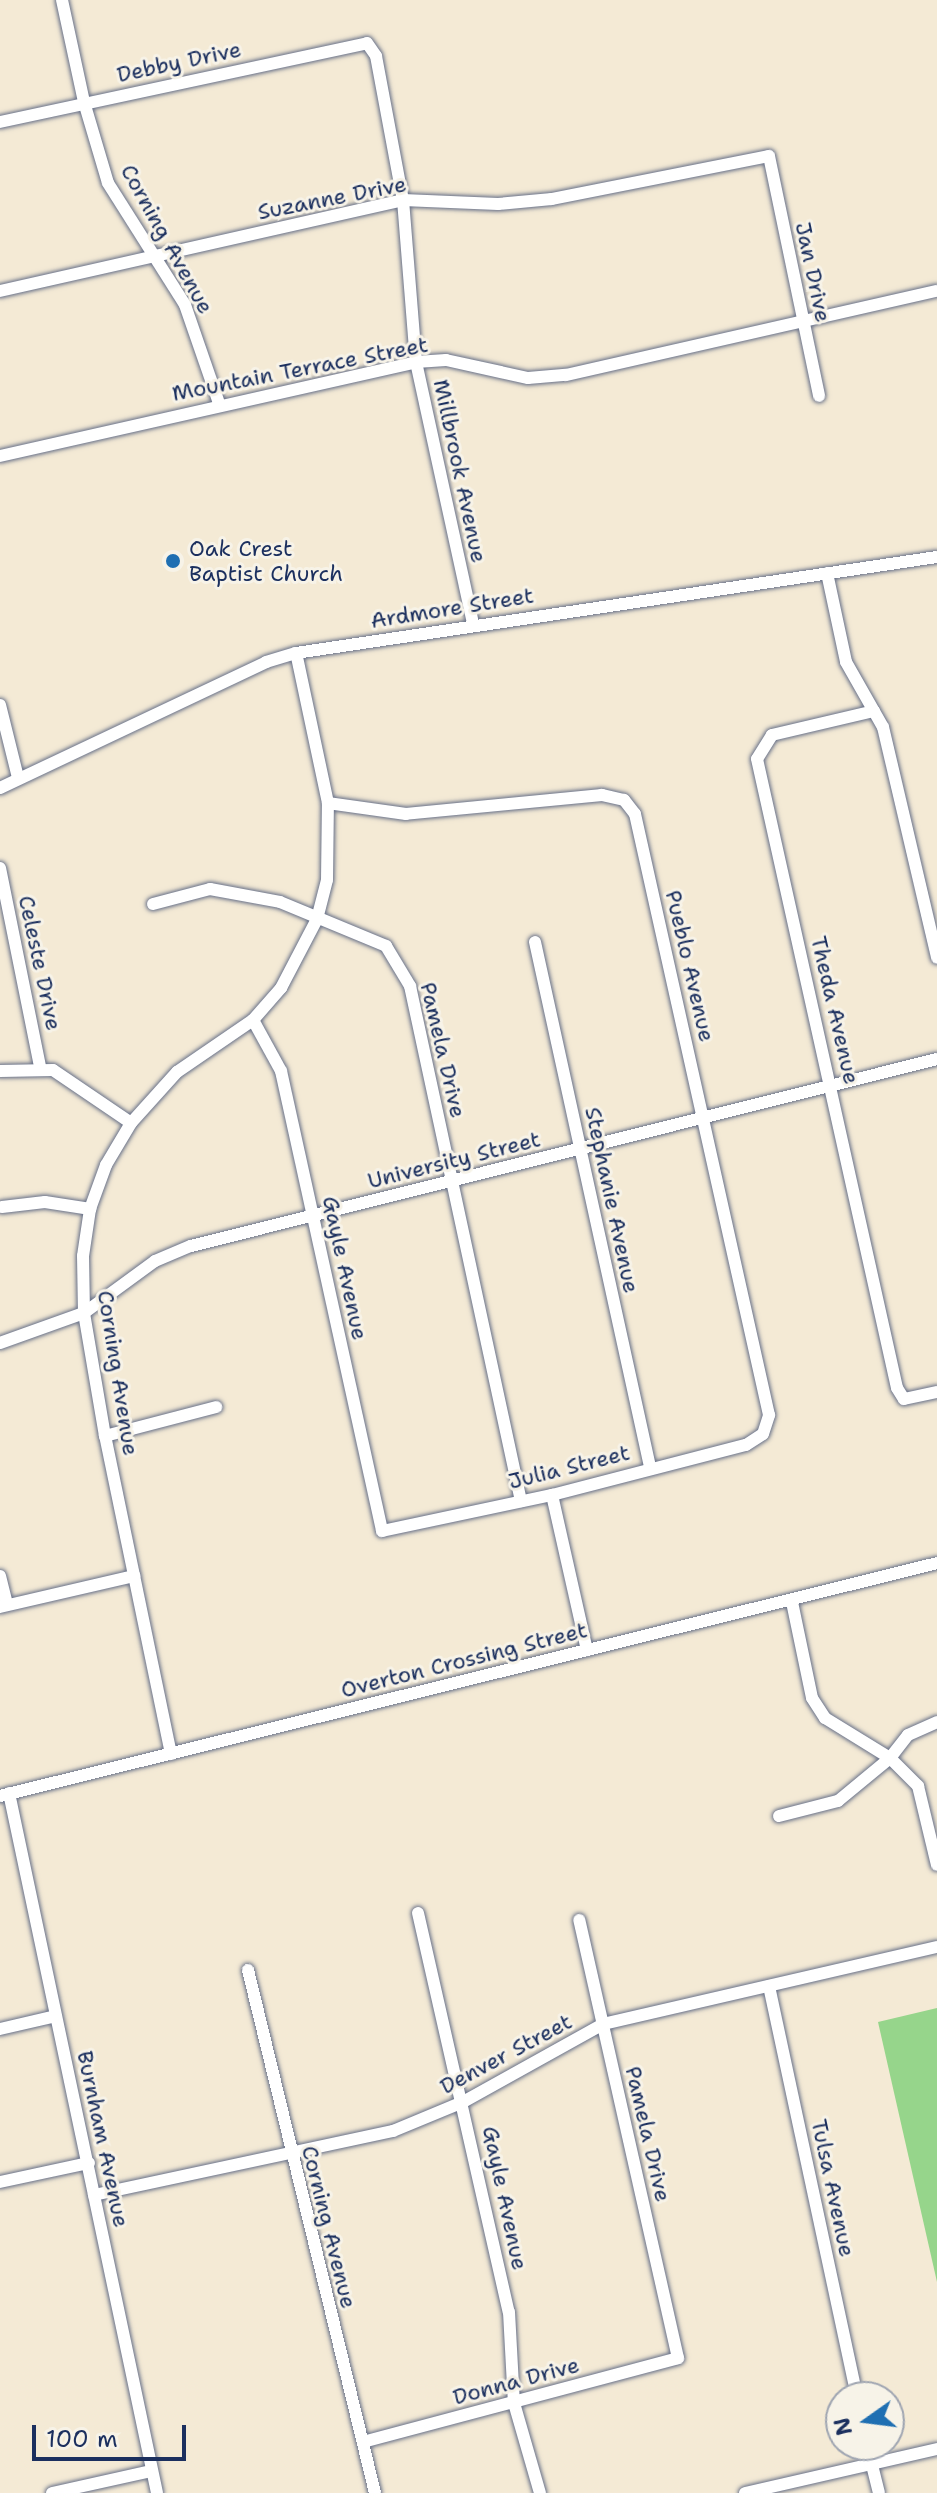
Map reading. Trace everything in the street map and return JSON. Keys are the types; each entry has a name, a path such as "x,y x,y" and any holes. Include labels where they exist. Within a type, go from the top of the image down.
{"street":[{"name":"Corning Avenue","path":"62,0 84,102 108,183 185,305 219,403"},
{"name":"Debby Drive","path":"0,122 367,43"},
{"name":"Millbrook Avenue","path":"367,43 376,56 403,200 416,362 473,624"},
{"name":"Suzanne Drive","path":"0,291 403,200 498,204 552,199 769,156"},
{"name":"Jan Drive","path":"769,156 819,396"},
{"name":"Mountain Terrace Street","path":"0,456 219,403 416,362 446,360 528,378 566,375 937,291"},
{"name":"Ardmore Street","path":"0,788 266,662 296,653 473,624 937,557"},
{"path":"827,573 846,662 883,727 937,958"},
{"name":"Corning Avenue","path":"171,1754 105,1436 84,1313 83,1256 90,1209 106,1165 131,1123 177,1072 253,1020 281,988 317,919 327,880 328,803 296,653"},
{"path":"0,705 18,778"},
{"name":"Theda Avenue","path":"874,711 772,735 757,759 897,1388 904,1399 937,1392"},
{"name":"Pueblo Avenue","path":"328,803 406,814 602,795 624,800 635,814 769,1415 763,1434"},
{"name":"Celeste Drive","path":"0,868 40,1067"},
{"path":"923,890 937,887"},
{"name":"Pamela Drive","path":"153,904 210,889 280,902 386,946 410,986 521,1501"},
{"name":"Stephanie Avenue","path":"535,942 650,1467"},
{"name":"Gayle Avenue","path":"253,1020 281,1071 382,1531"},
{"name":"University Street","path":"0,1343 84,1313 167,1256 703,1116 937,1059"},
{"path":"0,1071 40,1067 80,1084 131,1123"},
{"path":"2,1207 45,1202 90,1209"},
{"path":"105,1436 216,1407"},
{"name":"Julia Street","path":"382,1531 552,1495 650,1467 746,1445 763,1434"},
{"path":"552,1495 587,1650"},
{"name":"Overton Crossing Street","path":"5,1794 792,1602 937,1563"},
{"path":"0,1576 4,1606 134,1576"},
{"path":"792,1602 812,1698 825,1718 890,1758 918,1786 937,1865"},
{"path":"779,1816 838,1801 890,1758 908,1735 937,1722"},
{"name":"Burnham Avenue","path":"5,1794 89,2163 157,2493"},
{"name":"Gayle Avenue","path":"418,1913 509,2312 514,2403 540,2493"},
{"name":"Pamela Drive","path":"579,1920 678,2358"},
{"name":"Denver Street","path":"94,2195 393,2131 463,2102 603,2024 937,1947"},
{"name":"Corning Avenue","path":"248,1970 289,2152 375,2493"},
{"name":"Tulsa Avenue","path":"769,1986 854,2381"},
{"path":"0,2029 56,2016"},
{"path":"0,2182 89,2163"},
{"name":"Donna Drive","path":"363,2442 678,2358"},
{"path":"745,2493 937,2449"},
{"path":"870,2461 879,2493"},
{"path":"52,2493 151,2471"}],"green space":[{"path":"937,2008 937,2282 878,2022"}],"place":[{"name":"Oak Crest Baptist Church","path":"173,561"}]}
